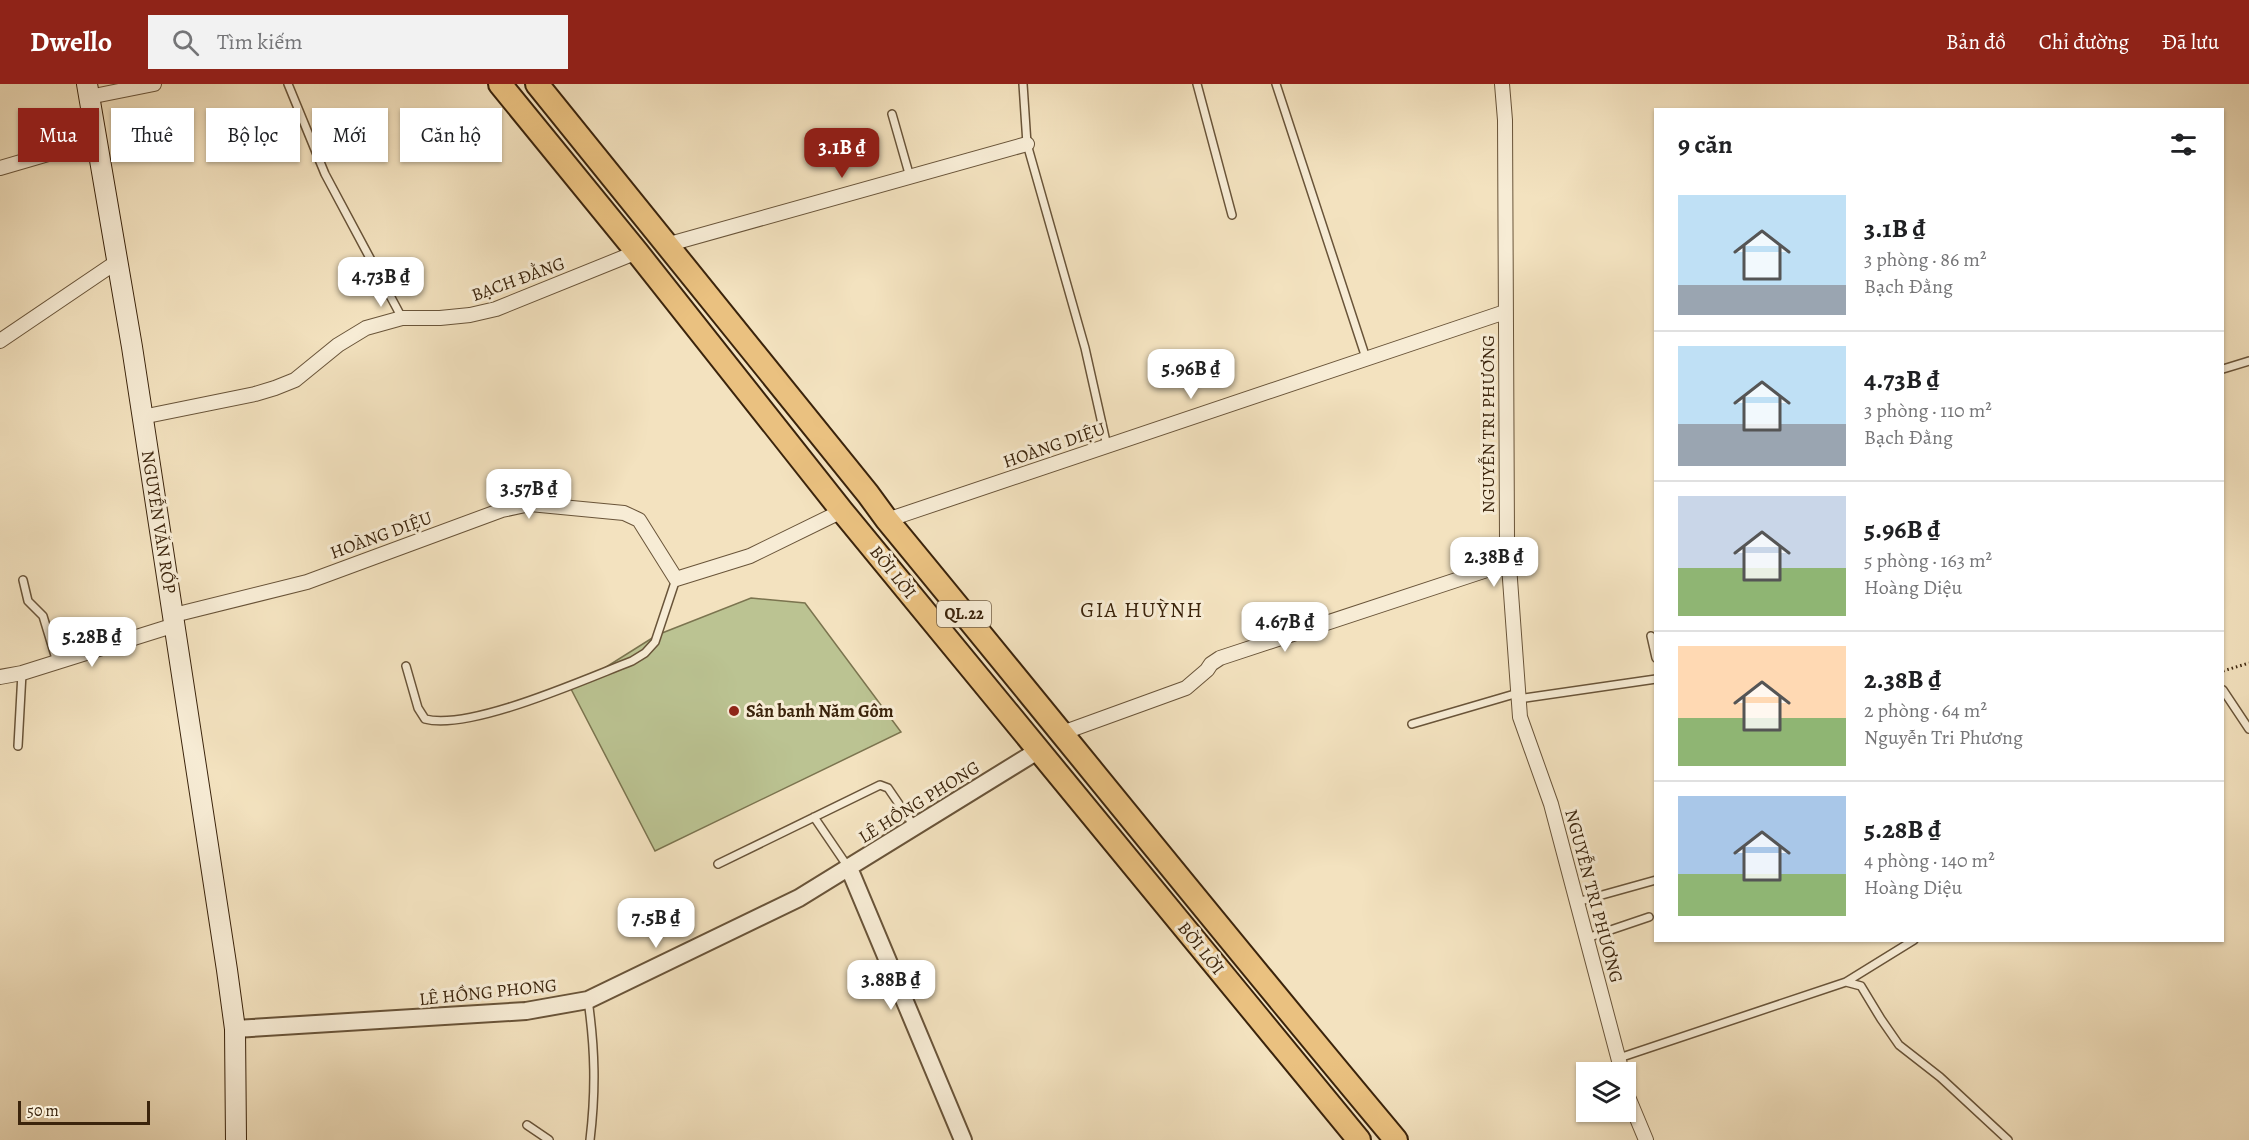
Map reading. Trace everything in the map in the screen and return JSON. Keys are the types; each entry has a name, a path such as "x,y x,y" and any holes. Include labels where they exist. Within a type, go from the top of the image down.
{"highway":[{"name":"BỜI LỜI","path":"500,84 638,252 842,511 1359,1140"},
{"name":"BỜI LỜI","path":"537,84 887,520 1239,952 1396,1140"},
{"path":"1039,750 1062,733"}],"main road":[{"name":"NGUYỄN VĂN RỐP","path":"88,91 91,108"},
{"name":"NGUYỄN VĂN RỐP","path":"99,157 118,261 235,1029 236,1140"}],"street":[{"path":"88,91 154,84"},
{"name":"NGUYỄN TRI PHƯƠNG","path":"1502,84 1508,563 1520,717 1551,804 1619,1062"},
{"path":"666,245 1027,144"},
{"path":"0,168 21,162"},
{"name":"BẠCH ĐẰNG","path":"142,417 274,388 295,380 338,345 366,328 402,318 440,318 496,309 638,252"},
{"path":"0,341 118,261"},
{"name":"HOÀNG DIỆU","path":"887,520 1505,312"},
{"name":"HOÀNG DIỆU","path":"0,677 22,674 174,620 307,582 502,510 530,504 624,513 639,520 676,579"},
{"path":"676,579 750,556 842,511"},
{"path":"1062,733 1186,688 1220,658 1508,563"},
{"name":"LÊ HỒNG PHONG","path":"235,1029 526,1011 588,1000 799,898 1039,750"},
{"path":"849,868 963,1140"},
{"path":"1636,1116 1646,1140"}],"lane":[{"path":"288,84 325,174 402,318"},
{"path":"1023,84 1027,144 1085,348 1107,446"},
{"path":"1198,84 1232,215"},
{"path":"1276,84 1366,358"},
{"path":"892,114 910,177"},
{"path":"2224,369 2249,360"},
{"path":"406,666 418,708 424,719 437,723 496,712 632,661 645,654 655,642 676,579"},
{"path":"23,580 28,601 43,616 57,662"},
{"path":"1651,636 1654,649"},
{"path":"18,746 22,674"},
{"path":"1412,724 1518,696 1654,679"},
{"path":"2224,692 2249,729"},
{"path":"718,864 880,785 888,788 915,828"},
{"path":"814,817 849,868"},
{"path":"1577,902 1654,881"},
{"path":"1587,938 1649,917"},
{"path":"1618,1058 1846,982 1911,942"},
{"path":"1846,982 1861,986 1899,1045 1940,1077 2008,1140"},
{"path":"588,1000 593,1036 595,1096 590,1140"},
{"path":"527,1125 549,1140"}],"path":[{"path":"2224,671 2249,663"}],"green space":[{"name":"Sân banh Năm Gôm","path":"751,598 805,603 901,732 655,851 571,689 657,635"}],"place":[{"name":"Sân banh Năm Gôm","path":"734,711"}],"district":[{"name":"GIA HUỲNH","path":"1142,610"}]}
